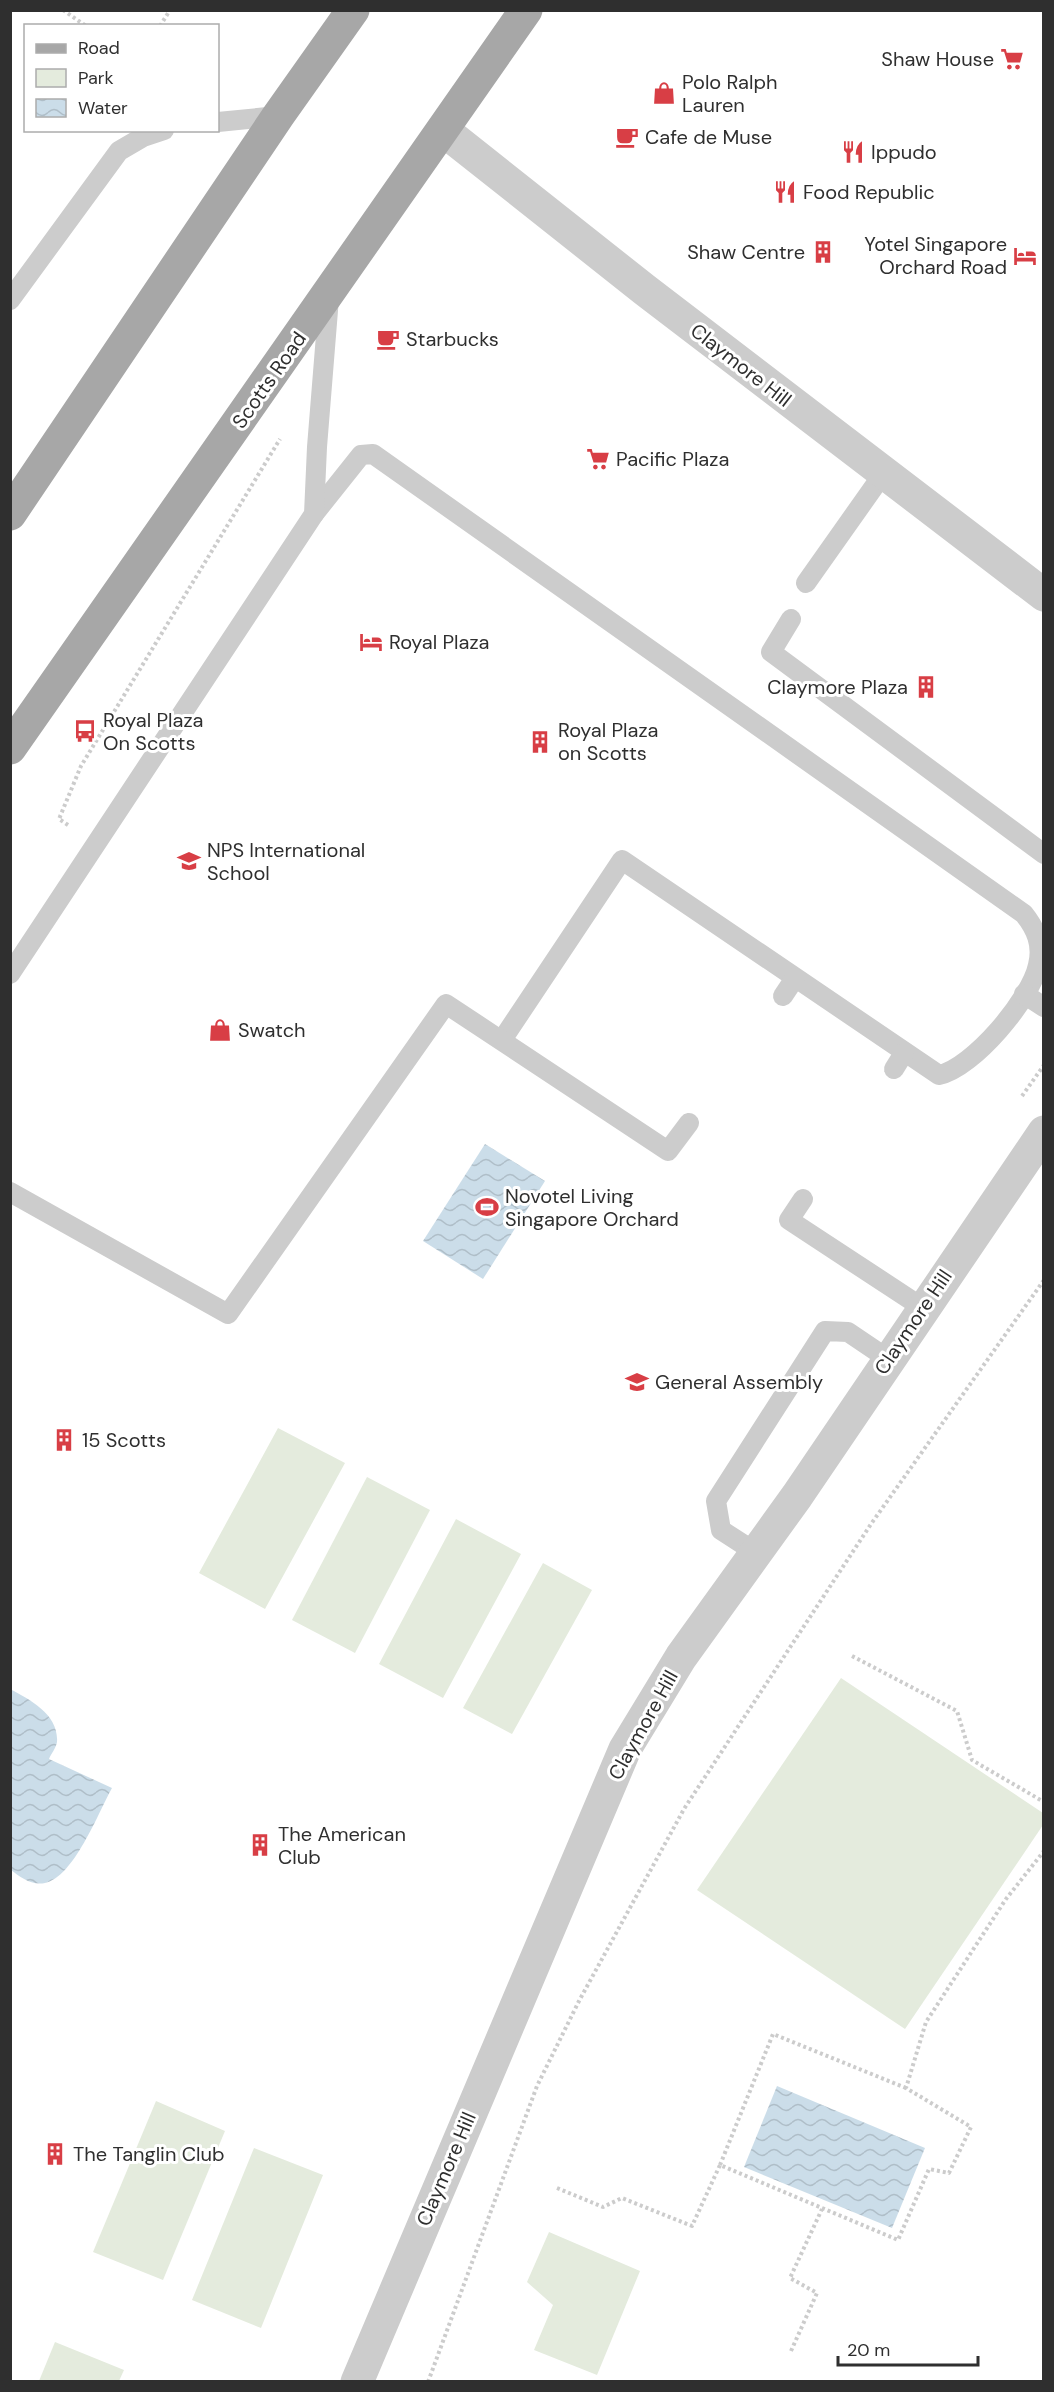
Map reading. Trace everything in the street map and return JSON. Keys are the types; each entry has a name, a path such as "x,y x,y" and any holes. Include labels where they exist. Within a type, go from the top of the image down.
{"main road":[{"path":"10,514 278,116 353,10"},
{"name":"Scotts Road","path":"10,748 330,295 526,10"}],"street":[{"name":"Claymore Hill","path":"443,130 883,474 1044,595"},
{"name":"Claymore Hill","path":"357,2382 625,1749 681,1657 754,1552 797,1496 1044,1132"},
{"path":"1013,1177 1044,1167"}],"lane":[{"path":"219,122 278,116"},
{"path":"10,300 119,151 143,136 157,132"},
{"path":"315,514 317,447 330,295"},
{"path":"10,974 315,514 361,455 373,454 1023,914 1033,925 1040,952 1038,967 1024,994 991,1038 958,1069 939,1075 899,1061 795,978 621,860 502,1040"},
{"path":"806,583 883,474"},
{"path":"791,619 771,652 1044,854"},
{"path":"783,996 795,978"},
{"path":"1024,994 1044,1007"},
{"path":"10,1192 228,1314 446,1004 668,1151 689,1124"},
{"path":"803,1199 789,1220 923,1308"},
{"path":"754,1552 721,1530 716,1501 825,1331 848,1332 888,1359"}],"path":[{"path":"63,10 83,24"},
{"path":"161,24 170,10"},
{"path":"58,819 81,766"},
{"path":"428,2382 537,2086 579,2001 684,1809 871,1524 1044,1280"},
{"path":"852,1656 957,1711 972,1760 1044,1803"},
{"path":"906,2088 926,2022 1006,1899 1044,1851"},
{"path":"557,2188 603,2207 622,2198 692,2226 720,2165 773,2034 906,2088 971,2127 949,2173 929,2169 898,2240 720,2165"},
{"path":"791,2351 817,2293 790,2277 822,2209"}],"green space":[{"path":"278,1428 345,1463 265,1609 199,1573"},
{"path":"367,1477 430,1510 355,1653 292,1620"},
{"path":"456,1519 521,1554 443,1698 379,1664"},
{"path":"543,1563 592,1590 512,1734 463,1708"},
{"path":"841,1678 1043,1813 1043,1825 905,2029 697,1890"},
{"path":"156,2101 225,2131 163,2280 93,2252"},
{"path":"254,2148 323,2175 261,2328 192,2300"},
{"path":"549,2232 640,2271 597,2375 534,2350 553,2305 527,2282"},
{"path":"55,2342 124,2370 119,2381 39,2381"}],"water":[{"name":"Novotel Living Singapore Orchard","path":"485,1144 545,1181 483,1279 423,1241"},
{"path":"10,1689 35,1703 49,1716 56,1732 57,1742 49,1759 112,1788 84,1843 66,1869 56,1878 40,1884 22,1878 11,1870"},
{"path":"777,2086 925,2148 892,2228 744,2167"}],"place":[{"name":"Shaw House","path":"1012,59"},
{"name":"Polo Ralph Lauren","path":"664,93"},
{"name":"Cafe de Muse","path":"627,137"},
{"name":"Ippudo","path":"853,152"},
{"name":"Food Republic","path":"785,192"},
{"name":"Shaw Centre","path":"823,252"},
{"name":"Yotel Singapore Orchard Road","path":"1025,256"},
{"name":"Starbucks","path":"388,339"},
{"name":"Pacific Plaza","path":"598,459"},
{"name":"Royal Plaza","path":"371,642"},
{"name":"Claymore Plaza","path":"926,687"},
{"name":"Royal Plaza On Scotts","path":"85,731"},
{"name":"Royal Plaza on Scotts","path":"540,742"},
{"name":"NPS International School","path":"189,861"},
{"name":"Swatch","path":"220,1030"},
{"name":"Novotel Living Singapore Orchard","path":"487,1207"},
{"name":"General Assembly","path":"637,1382"},
{"name":"15 Scotts","path":"64,1440"},
{"name":"The American Club","path":"260,1845"},
{"name":"The Tanglin Club","path":"55,2154"}]}
